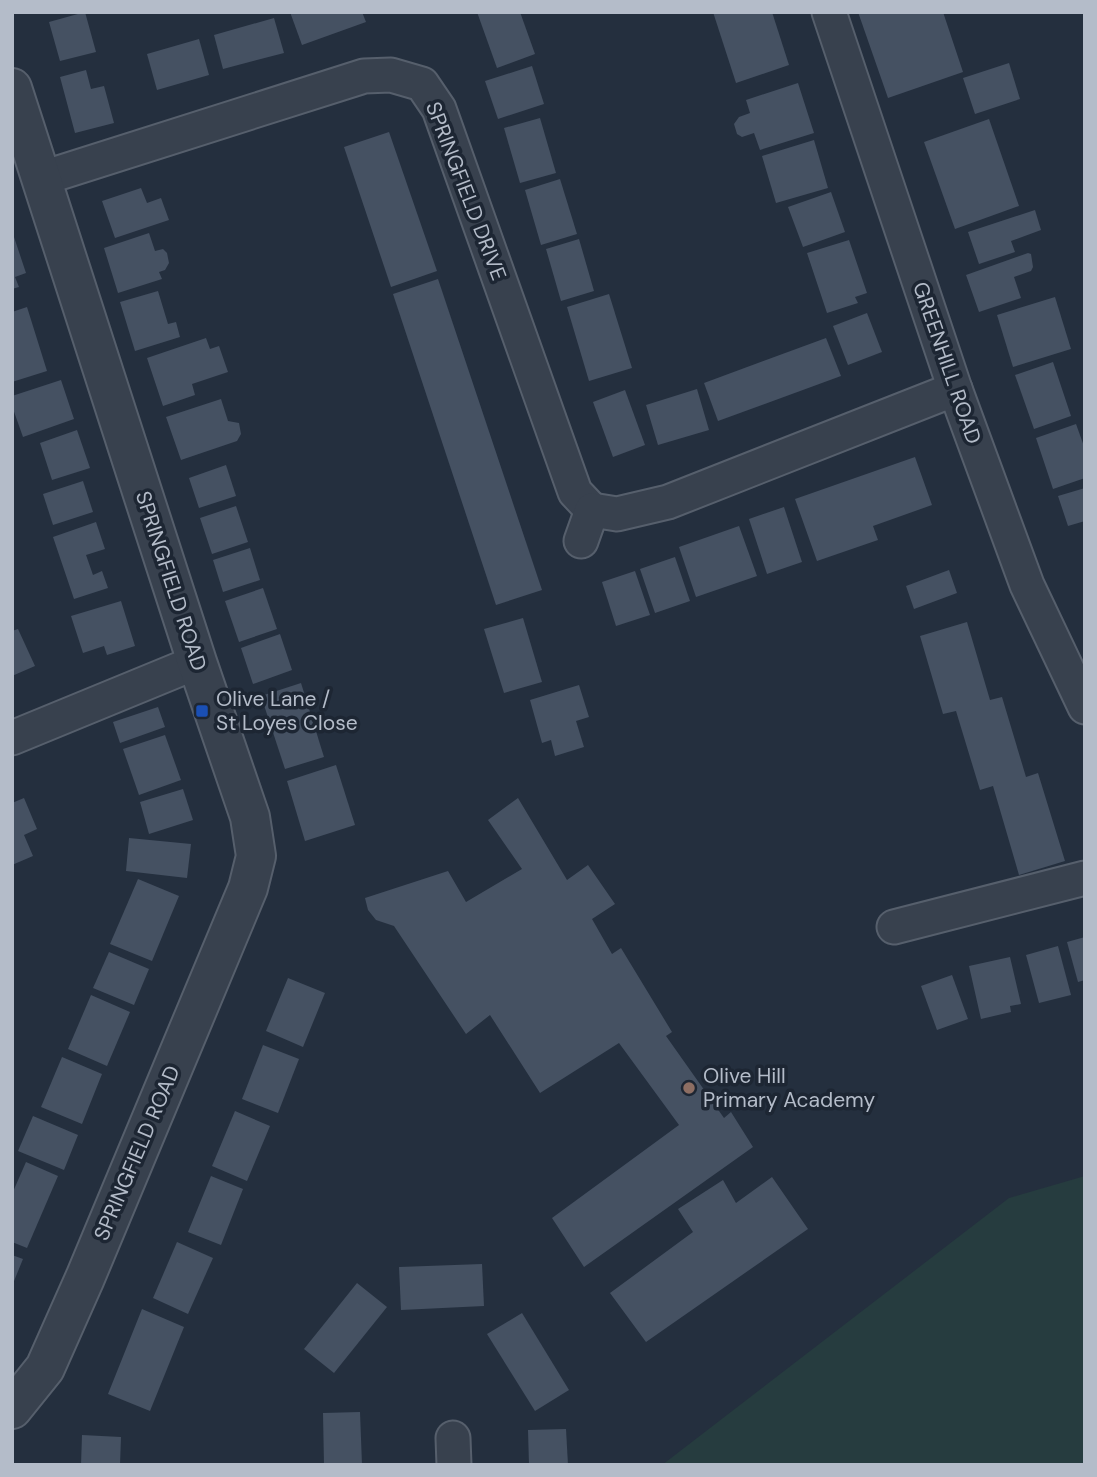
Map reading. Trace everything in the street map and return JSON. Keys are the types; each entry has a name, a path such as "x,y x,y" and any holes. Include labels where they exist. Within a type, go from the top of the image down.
{"street":[{"name":"GREENHILL ROAD","path":"829,12 955,389 1027,585 1085,707"},
{"name":"SPRINGFIELD DRIVE","path":"30,168 364,76 391,75 422,84 439,108 575,492 592,510"},
{"name":"SPRINGFIELD ROAD","path":"12,88 30,168 250,817 256,856 242,901 75,1301 45,1368 12,1409"},
{"path":"581,541 592,510 617,514 668,502 955,389"},
{"path":"12,738 197,662"},
{"path":"894,927 1085,878"}],"green space":[{"path":"1085,1176 1085,1465 662,1465 1009,1198"}],"building":[{"path":"85,12 96,52 60,61 49,22"},
{"path":"290,12 362,12 366,22 302,45"},
{"path":"477,12 520,12 535,54 497,68"},
{"path":"713,12 772,12 789,65 736,83"},
{"path":"858,12 943,12 963,72 888,98"},
{"path":"274,18 284,53 223,69 214,35"},
{"path":"199,39 209,75 157,90 147,54"},
{"path":"1009,63 1020,99 975,114 963,78"},
{"path":"532,66 544,104 498,119 485,81"},
{"path":"86,70 91,89 104,86 114,123 75,133 60,77"},
{"path":"798,83 814,133 760,150 754,133 742,137 737,134 734,124 739,117 750,113 746,100"},
{"path":"540,118 556,173 520,183 504,128"},
{"path":"989,119 1019,206 955,229 924,142"},
{"path":"389,132 437,271 391,287 344,147"},
{"path":"814,140 828,188 776,203 762,156"},
{"path":"560,179 577,234 541,245 525,190"},
{"path":"141,188 147,203 161,198 169,220 115,238 102,201"},
{"path":"831,192 845,232 803,247 788,207"},
{"path":"1035,210 1041,230 1011,241 1015,252 979,264 968,232"},
{"path":"149,233 155,251 163,249 167,253 169,263 165,270 159,272 162,279 118,293 104,248"},
{"path":"13,234 26,273 15,277 19,287 12,289"},
{"path":"579,239 594,291 561,301 546,249"},
{"path":"849,240 867,293 855,297 858,303 827,313 807,253"},
{"path":"1031,254 1031,271 1014,277 1021,298 979,312 966,275"},
{"path":"438,279 542,590 496,605 393,294"},
{"path":"158,291 168,324 176,322 180,337 135,351 120,302"},
{"path":"609,294 632,368 589,381 567,307"},
{"path":"1055,297 1071,349 1013,367 997,315"},
{"path":"27,307 47,371 12,382 12,312"},
{"path":"867,313 882,352 848,365 833,326"},
{"path":"206,338 210,349 219,346 228,372 192,384 195,395 163,406 147,358"},
{"path":"826,338 841,376 718,421 704,383"},
{"path":"1053,362 1071,416 1034,429 1015,375"},
{"path":"61,380 74,419 23,437 12,406 12,396"},
{"path":"697,389 709,430 658,445 646,405"},
{"path":"625,390 645,445 613,457 593,402"},
{"path":"221,399 228,421 239,423 241,434 237,441 181,460 166,417"},
{"path":"1076,424 1085,449 1085,478 1053,489 1036,438"},
{"path":"77,430 90,468 52,480 40,443"},
{"path":"915,457 932,505 873,526 878,540 817,561 795,499"},
{"path":"226,465 236,496 199,508 189,478"},
{"path":"83,481 93,512 53,525 43,494"},
{"path":"1085,488 1085,521 1068,526 1058,496"},
{"path":"236,506 248,542 212,554 200,518"},
{"path":"784,507 802,562 767,574 749,519"},
{"path":"96,522 105,549 86,555 93,575 102,571 108,588 74,599 53,537"},
{"path":"739,526 757,576 696,597 679,547"},
{"path":"250,548 260,580 223,592 213,560"},
{"path":"675,557 690,601 655,613 640,569"},
{"path":"949,570 957,593 914,609 906,586"},
{"path":"635,571 650,615 616,626 602,582"},
{"path":"263,588 277,629 239,642 225,601"},
{"path":"121,601 135,646 107,655 104,646 83,653 71,616"},
{"path":"523,618 542,682 504,693 484,629"},
{"path":"967,622 990,700 1002,697 1026,777 1038,773 1065,861 1019,875 993,786 980,790 956,711 943,714 920,636"},
{"path":"18,629 35,666 12,676 12,631"},
{"path":"280,634 292,670 253,684 241,648"},
{"path":"301,683 324,757 285,769 261,696"},
{"path":"579,685 589,717 576,721 584,747 555,756 551,740 542,743 530,700"},
{"path":"158,707 165,727 120,743 113,722"},
{"path":"165,735 181,780 139,795 123,749"},
{"path":"336,765 355,825 305,841 287,781"},
{"path":"183,789 193,820 149,834 140,802"},
{"path":"24,798 37,829 24,835 33,856 12,865 12,803"},
{"path":"518,798 567,880 588,865 615,904 592,919 612,954 621,948 672,1032 666,1036 724,1118 731,1112 753,1147 584,1267 552,1218 679,1125 619,1043 540,1093 490,1015 466,1034 394,926 376,920 368,910 365,898 448,871 466,902 522,869 488,820"},
{"path":"129,838 191,844 187,878 126,871"},
{"path":"138,879 179,896 152,961 110,944"},
{"path":"1085,937 1085,980 1078,982 1067,942"},
{"path":"1058,946 1071,995 1039,1003 1026,955"},
{"path":"109,952 149,969 134,1005 93,988"},
{"path":"1010,957 1021,1004 1010,1006 1011,1012 981,1019 969,966"},
{"path":"952,975 968,1019 937,1030 921,986"},
{"path":"288,978 325,993 303,1047 266,1031"},
{"path":"91,995 130,1012 107,1066 68,1049"},
{"path":"263,1045 299,1059 278,1113 242,1099"},
{"path":"62,1057 102,1074 82,1124 41,1107"},
{"path":"235,1111 270,1126 247,1181 212,1166"},
{"path":"33,1116 78,1135 64,1170 18,1151"},
{"path":"26,1162 58,1176 27,1248 12,1242 12,1194"},
{"path":"211,1176 243,1189 221,1245 188,1232"},
{"path":"772,1177 808,1229 646,1342 610,1293 693,1232 678,1209 723,1180 736,1203"},
{"path":"177,1242 213,1258 188,1314 153,1298"},
{"path":"12,1255 23,1259 12,1286"},
{"path":"482,1264 484,1306 401,1310 399,1267"},
{"path":"357,1283 387,1307 334,1373 304,1349"},
{"path":"142,1309 184,1327 150,1411 108,1394"},
{"path":"522,1313 569,1390 535,1411 487,1334"},
{"path":"360,1412 362,1465 324,1465 323,1413"},
{"path":"566,1429 568,1465 529,1465 528,1430"},
{"path":"82,1435 121,1437 120,1465 81,1465"}],"place":[{"name":"Olive Lane / St Loyes Close","path":"202,711"},
{"name":"Olive Hill Primary Academy","path":"689,1088"}]}
